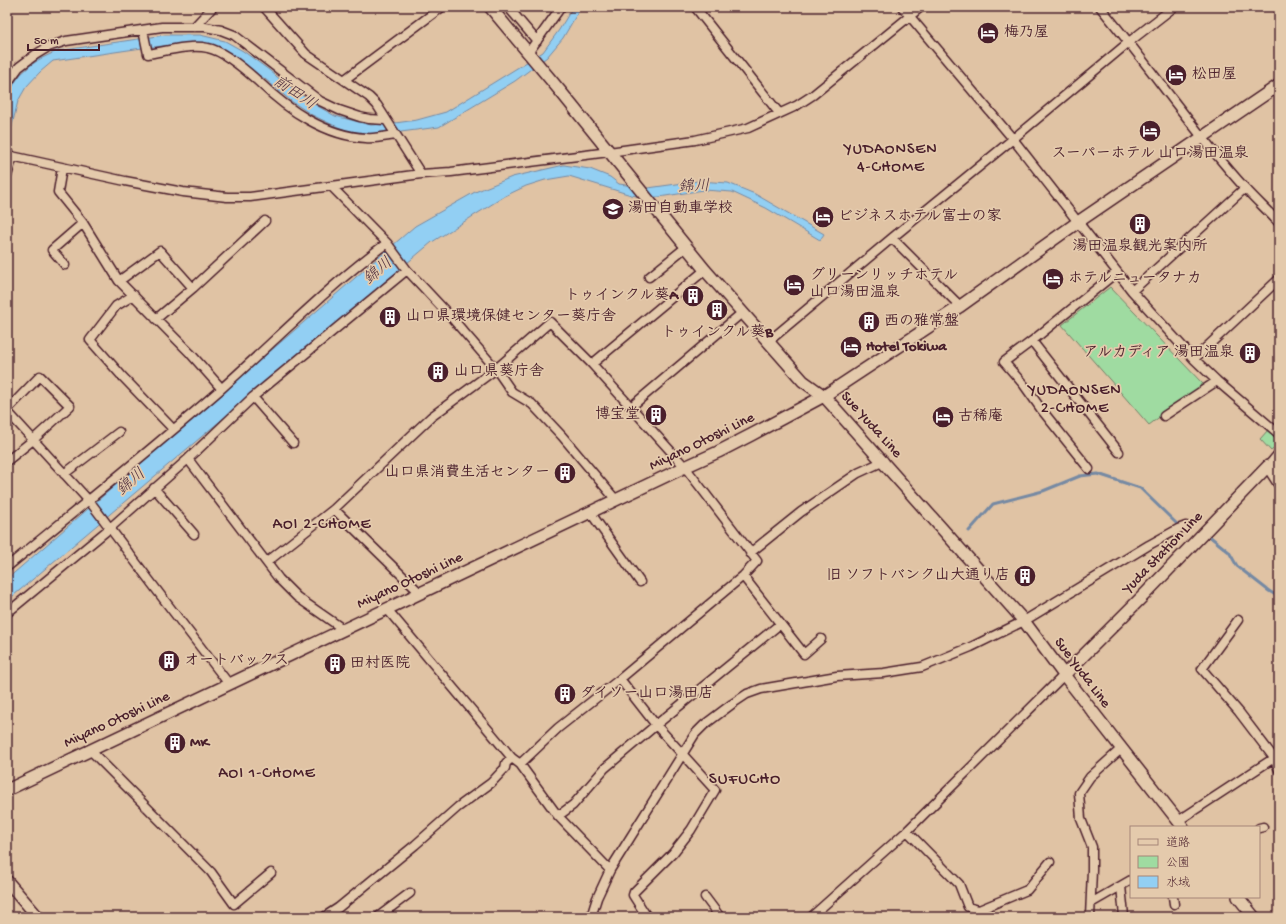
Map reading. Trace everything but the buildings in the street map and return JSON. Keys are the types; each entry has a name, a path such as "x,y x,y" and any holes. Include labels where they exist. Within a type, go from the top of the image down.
{"main road":[{"path":"490,7 652,203 705,270 803,380 824,396"},
{"name":"Sue Yuda Line","path":"1180,824 1064,676 1024,621 884,461 824,396 960,306 1078,222 1279,85"},
{"name":"Miyano Otoshi Line","path":"7,790 745,439 824,396"},
{"path":"1268,466 1279,483"},
{"name":"Yuda Station Line","path":"1064,676 1268,466"},
{"path":"7,881 38,917"},
{"path":"1239,898 1254,917"}],"street":[{"path":"194,27 213,7"},
{"path":"264,7 306,54 369,97 377,105 385,120 421,174"},
{"path":"344,80 442,7"},
{"path":"509,7 537,41"},
{"path":"528,53 561,7"},
{"path":"695,7 779,113"},
{"path":"902,7 1013,139 1132,291 1217,381 1279,434"},
{"path":"7,176 10,156 183,192 227,197 250,197 695,140 748,128 796,106 813,95 922,7"},
{"path":"1100,7 1129,42 1202,138 1244,188 1279,223"},
{"path":"769,342 892,238 1129,42 1174,7"},
{"path":"7,86 19,66 35,54 48,47 66,41 162,27 205,27 221,30 234,35 320,101 339,110 369,119 385,120"},
{"path":"143,30 148,54 197,46 215,50 249,73 269,92 291,109 311,121 331,130 367,138 396,135"},
{"path":"62,168 58,192 83,223 119,281 190,353 221,388"},
{"path":"332,187 387,243 407,270 496,369 512,392 532,404 562,436 616,500"},
{"path":"1132,291 1244,188"},
{"path":"156,319 193,288 265,221"},
{"path":"65,265 52,250 83,223"},
{"path":"892,238 960,306"},
{"path":"7,567 90,502 221,388 358,264 387,243"},
{"path":"649,277 686,246"},
{"path":"119,281 160,251 193,288"},
{"path":"7,613 110,528 188,459 253,397 407,270"},
{"path":"592,364 705,270"},
{"path":"1089,469 1041,409 1024,385 1004,362 1117,272"},
{"path":"1194,358 1279,279"},
{"path":"134,295 116,306 90,340 173,429"},
{"path":"632,406 744,312"},
{"path":"267,562 334,509 431,417 496,369 550,322 632,406 685,467 757,561 743,576 620,679 558,728 520,764"},
{"path":"1032,341 1119,452"},
{"path":"7,461 33,440 70,406 40,376 7,410 33,440 90,502 229,684"},
{"path":"1164,416 1217,381"},
{"path":"253,397 293,443"},
{"path":"64,474 118,432"},
{"path":"1268,466 1279,453"},
{"path":"188,459 279,579 297,597 343,629"},
{"path":"750,553 800,512 858,473 884,461"},
{"path":"154,488 194,534"},
{"path":"334,509 420,594"},
{"path":"590,512 640,582"},
{"path":"591,917 597,898 610,870 695,734 704,725 747,694 761,689 837,676 884,673 922,667 971,647 1024,621 1149,545 1186,526"},
{"path":"743,576 804,654 821,639"},
{"path":"387,609 512,758 520,764 558,816 610,870"},
{"path":"1238,620 1202,669 1240,712 1274,758 1279,770"},
{"path":"558,816 573,806 605,768 780,624"},
{"path":"815,916 907,831 1064,676"},
{"path":"620,679 656,725 715,790 691,830 674,853 634,892 633,895 647,917"},
{"path":"1090,917 1092,847 1081,819 1079,793 1090,778 1121,749"},
{"path":"90,750 211,872 234,904 272,873"},
{"path":"324,917 338,908 458,807 491,783 505,768 506,762 512,758"},
{"path":"1180,824 1274,758"},
{"path":"907,831 959,884 968,907 979,910 1028,890 1050,862"},
{"path":"1091,903 1130,881"},
{"path":"1121,886 1124,916"},
{"path":"378,917 410,893"},
{"path":"705,897 720,917"}],"green space":[{"path":"1110,287 1203,384 1149,425 1062,325"},
{"path":"1268,430 1277,437 1278,440 1277,445 1271,451 1260,439"}],"water":[{"name":"前田川","path":"573,7 581,7 563,38 547,57 515,81 439,127 378,135 356,134 312,115 291,101 265,79 213,45 196,43 142,48 53,61 26,87 18,101 7,146 7,96 12,86 21,74 31,65 57,51 165,35 200,35 225,41 243,51 314,104 335,116 371,125 395,123 417,120 446,112 543,52"},
{"name":"錦川","path":"564,165 590,169 610,177 619,184 648,188 698,181 728,183 755,194 824,234 820,240 766,208 732,192 704,190 659,197 642,197 569,176 545,180 526,186 505,196 432,242 7,601 7,579 415,226 475,192 512,177"}],"waterway":[{"path":"969,531 993,504 1043,491 1080,476 1098,474 1140,488 1177,524"},
{"path":"1205,535 1208,535 1229,552 1237,566 1279,597"}],"place":[{"name":"梅乃屋","path":"988,33"},
{"name":"松田屋","path":"1176,75"},
{"name":"スーパーホテル 山口湯田温泉","path":"1150,131"},
{"name":"湯田自動車学校","path":"613,209"},
{"name":"ビジネスホテル富士の家","path":"823,217"},
{"name":"湯田温泉観光案内所","path":"1140,224"},
{"name":"ホテルニュータナカ","path":"1053,279"},
{"name":"グリーンリッチホテル 山口湯田温泉","path":"794,285"},
{"name":"トゥインクル葵A","path":"693,296"},
{"name":"トゥインクル葵B","path":"717,310"},
{"name":"山口県環境保健センター葵庁舎","path":"390,317"},
{"name":"西の雅常盤","path":"869,322"},
{"name":"Hotel Tokiwa","path":"851,347"},
{"name":"アルカディア 湯田温泉","path":"1250,353"},
{"name":"山口県葵庁舎","path":"438,372"},
{"name":"博宝堂","path":"656,415"},
{"name":"古稀庵","path":"943,417"},
{"name":"山口県消費生活センター","path":"565,473"},
{"name":"旧 ソフトバンク山大通り店","path":"1025,576"},
{"name":"オートバックス","path":"169,661"},
{"name":"田村医院","path":"335,664"},
{"name":"ダイソー山口湯田店","path":"565,694"},
{"name":"MK","path":"175,743"}],"district":[{"name":"YUDAONSEN 4-CHOME","path":"891,159"},
{"name":"YUDAONSEN 2-CHOME","path":"1075,400"},
{"name":"AOI 2-CHOME","path":"322,525"},
{"name":"AOI 1-CHOME","path":"267,774"},
{"name":"SUFUCHO","path":"745,780"}]}
